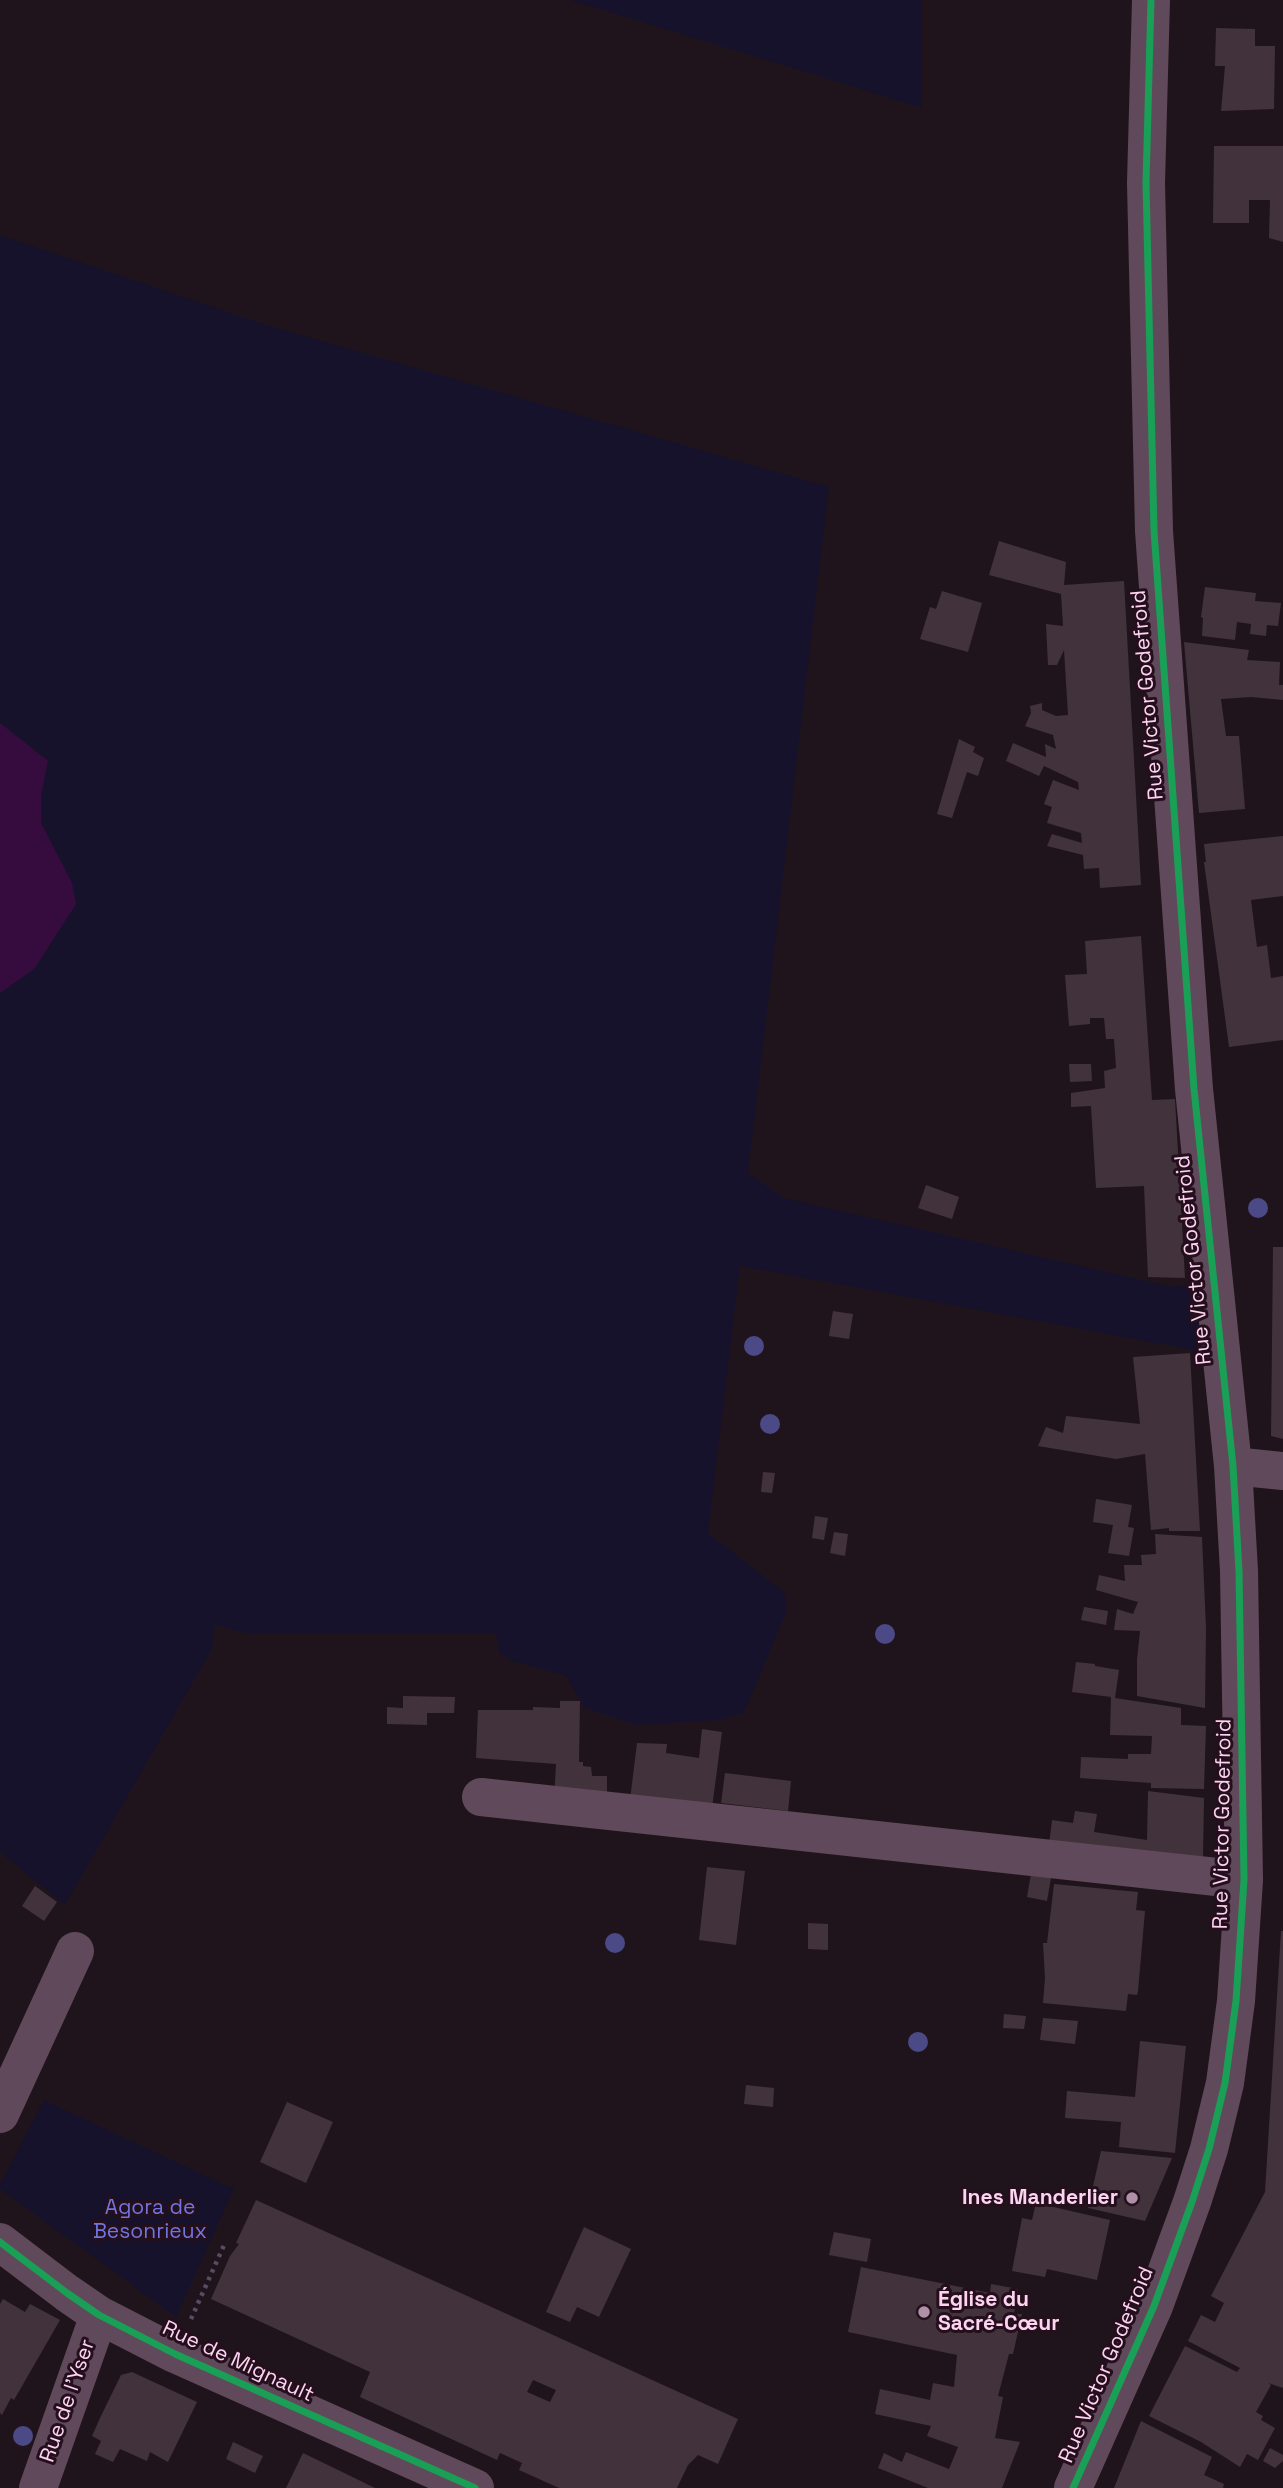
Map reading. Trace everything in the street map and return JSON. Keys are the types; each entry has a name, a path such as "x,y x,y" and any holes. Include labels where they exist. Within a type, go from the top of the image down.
{"street":[{"name":"Rue Victor Godefroid","path":"1073,2488 1154,2306 1209,2149 1225,2083 1236,2001 1244,1880 1239,1572 1233,1466 1194,1089 1154,531 1146,183 1151,0"},
{"path":"1233,1466 1283,1471"},
{"path":"481,1797 1244,1880"},
{"path":"0,2115 75,1951"},
{"name":"Rue de Mignault","path":"0,2242 99,2315 175,2354 475,2488"},
{"name":"Rue de l'Yser","path":"38,2488 99,2315"}],"path":[{"path":"175,2354 225,2243"}],"green space":[{"path":"570,0 922,0 922,108 825,78"},
{"path":"0,235 260,323 829,487 748,1173 784,1198 1173,1287 1212,1279 1221,1355 740,1266 708,1533 784,1592 787,1610 744,1713 719,1720 636,1725 585,1708 566,1676 512,1661 499,1653 496,1634 249,1634 215,1625 212,1649 65,1905 0,1852"},
{"name":"Agora de Besonrieux","path":"44,2100 234,2189 176,2317 0,2189 0,2184"}],"shaded area":[{"path":"0,723 48,761 41,795 41,823 72,883 76,904 34,969 0,993"}],"building":[{"path":"1216,28 1255,29 1255,46 1275,46 1274,109 1221,111 1225,66 1215,66"},
{"path":"1214,146 1283,146 1283,242 1269,238 1270,200 1249,200 1249,223 1213,223"},
{"path":"999,541 1066,562 1064,585 1124,581 1141,885 1100,888 1099,868 1084,869 1083,855 1047,846 1052,834 1082,843 1081,833 1047,823 1052,807 1044,804 1053,780 1079,790 1078,782 1044,766 1039,776 1006,761 1013,743 1046,757 1045,744 1056,749 1053,735 1025,726 1031,713 1030,706 1042,703 1042,710 1056,716 1068,715 1064,650 1057,665 1048,665 1046,624 1063,626 1061,594 989,575"},
{"path":"1205,587 1256,593 1255,601 1281,603 1278,626 1267,625 1266,636 1250,634 1251,624 1237,622 1235,640 1202,636 1201,617"},
{"path":"942,591 982,603 968,652 920,639 930,607 936,609"},
{"path":"1184,642 1249,650 1247,660 1280,662 1279,685 1283,685 1283,700 1251,697 1221,699 1226,736 1239,736 1245,809 1199,813"},
{"path":"959,739 975,747 973,752 984,758 978,776 967,772 952,818 937,814"},
{"path":"1283,836 1283,896 1251,900 1257,947 1267,945 1271,978 1283,976 1283,1040 1229,1047 1204,862 1204,844"},
{"path":"1141,936 1152,1100 1175,1099 1185,1278 1148,1277 1144,1186 1096,1188 1091,1106 1071,1107 1071,1093 1105,1088 1104,1071 1116,1068 1114,1039 1106,1039 1104,1018 1090,1018 1090,1024 1069,1026 1065,975 1087,974 1085,941"},
{"path":"1069,1064 1091,1064 1092,1081 1070,1082"},
{"path":"926,1185 959,1197 952,1219 918,1208"},
{"path":"1273,1247 1283,1247 1283,1439 1271,1436"},
{"path":"833,1311 853,1314 849,1339 829,1336"},
{"path":"1190,1353 1200,1531 1169,1531 1169,1528 1151,1530 1145,1454 1116,1459 1038,1446 1046,1427 1063,1433 1066,1416 1140,1424 1133,1357"},
{"path":"763,1472 775,1473 772,1493 761,1492"},
{"path":"1096,1499 1132,1505 1128,1527 1134,1528 1129,1556 1108,1553 1113,1525 1093,1522"},
{"path":"815,1516 828,1518 824,1540 812,1538"},
{"path":"834,1532 848,1534 845,1556 830,1553"},
{"path":"1155,1534 1202,1537 1206,1628 1205,1708 1137,1696 1140,1631 1114,1630 1117,1609 1133,1614 1138,1602 1096,1590 1099,1575 1125,1581 1124,1565 1142,1565 1141,1555 1156,1554"},
{"path":"1084,1607 1108,1611 1106,1625 1081,1620"},
{"path":"1076,1662 1119,1670 1115,1698 1181,1708 1181,1725 1206,1726 1204,1789 1151,1788 1151,1783 1080,1778 1081,1757 1128,1759 1128,1754 1151,1754 1152,1736 1110,1735 1111,1697 1072,1692"},
{"path":"403,1696 455,1697 454,1713 427,1713 427,1725 387,1724 387,1707 403,1708"},
{"path":"560,1701 580,1701 579,1762 583,1762 583,1766 591,1767 592,1776 607,1776 607,1804 554,1800 556,1764 476,1758 478,1710 560,1708"},
{"path":"702,1729 722,1732 712,1808 630,1800 637,1743 667,1744 666,1753 699,1758"},
{"path":"725,1773 791,1781 788,1811 721,1803"},
{"path":"1148,1791 1204,1798 1203,1859 1048,1853 1052,1820 1073,1823 1075,1811 1097,1814 1094,1832 1147,1840"},
{"path":"707,1867 745,1871 736,1945 699,1940"},
{"path":"1032,1868 1052,1872 1047,1901 1027,1897"},
{"path":"1054,1884 1138,1892 1136,1910 1145,1911 1138,1991 1137,1995 1128,1994 1126,2011 1043,2003 1043,1943 1047,1943"},
{"path":"35,1886 57,1902 44,1921 22,1906"},
{"path":"808,1923 828,1924 828,1950 808,1949"},
{"path":"1281,1931 1283,2388 1268,2383 1271,2385 1256,2412 1263,2416 1261,2420 1275,2428 1258,2460 1247,2454 1240,2467 1201,2442 1149,2416 1185,2346 1237,2372 1240,2368 1188,2341 1201,2315 1215,2322 1224,2303 1211,2296 1265,2192"},
{"path":"1004,2014 1026,2016 1024,2029 1003,2028"},
{"path":"1043,2018 1078,2021 1075,2044 1040,2040"},
{"path":"1140,2041 1186,2046 1175,2153 1119,2147 1121,2122 1065,2118 1067,2091 1135,2097"},
{"path":"746,2085 774,2088 773,2107 744,2104"},
{"path":"287,2102 333,2122 306,2183 260,2162"},
{"path":"1101,2151 1172,2158 1145,2221 1088,2208"},
{"path":"256,2200 738,2419 718,2464 698,2455 688,2465 677,2488 559,2488 519,2470 522,2463 500,2453 497,2460 360,2397 370,2372 211,2299 230,2256 239,2244 236,2243","holes":["533,2380 556,2390 550,2402 527,2392"]},
{"path":"1036,2203 1110,2220 1097,2280 1047,2269 1045,2277 1012,2271 1022,2218 1032,2220"},
{"path":"584,2227 631,2249 599,2317 577,2307 570,2322 546,2312"},
{"path":"834,2232 871,2239 867,2262 829,2255"},
{"path":"861,2267 990,2293 991,2284 1018,2289 1014,2314 1022,2314 1013,2354 1009,2354 998,2396 1003,2397 995,2438 1020,2442 1002,2488 928,2488 878,2468 884,2453 902,2462 906,2452 949,2469 958,2447 927,2436 931,2426 875,2414 880,2389 930,2400 933,2383 954,2387 957,2355 848,2332"},
{"path":"3,2299 25,2312 30,2304 60,2320 14,2400 11,2398 2,2415 0,2304"},
{"path":"132,2372 197,2402 168,2462 150,2452 147,2461 120,2449 113,2462 95,2454 101,2441 92,2436 100,2418 121,2375"},
{"path":"1141,2421 1212,2457 1204,2475 1224,2484 1223,2488 1114,2488"},
{"path":"233,2442 263,2456 255,2473 226,2459"},
{"path":"1270,2448 1283,2455 1283,2461 1275,2468 1263,2461"},
{"path":"303,2453 334,2468 375,2488 286,2488"}],"cycle path":[{"path":"1073,2488 1154,2306 1209,2149 1225,2083 1236,2001 1244,1880 1239,1571 1233,1466 1194,1089 1154,531 1146,183 1151,0"},
{"path":"0,2242 99,2315 175,2354 475,2488"}],"place":[{"name":"Ines Manderlier","path":"1132,2198"},
{"name":"Église du Sacré-Cœur","path":"924,2312"}]}
